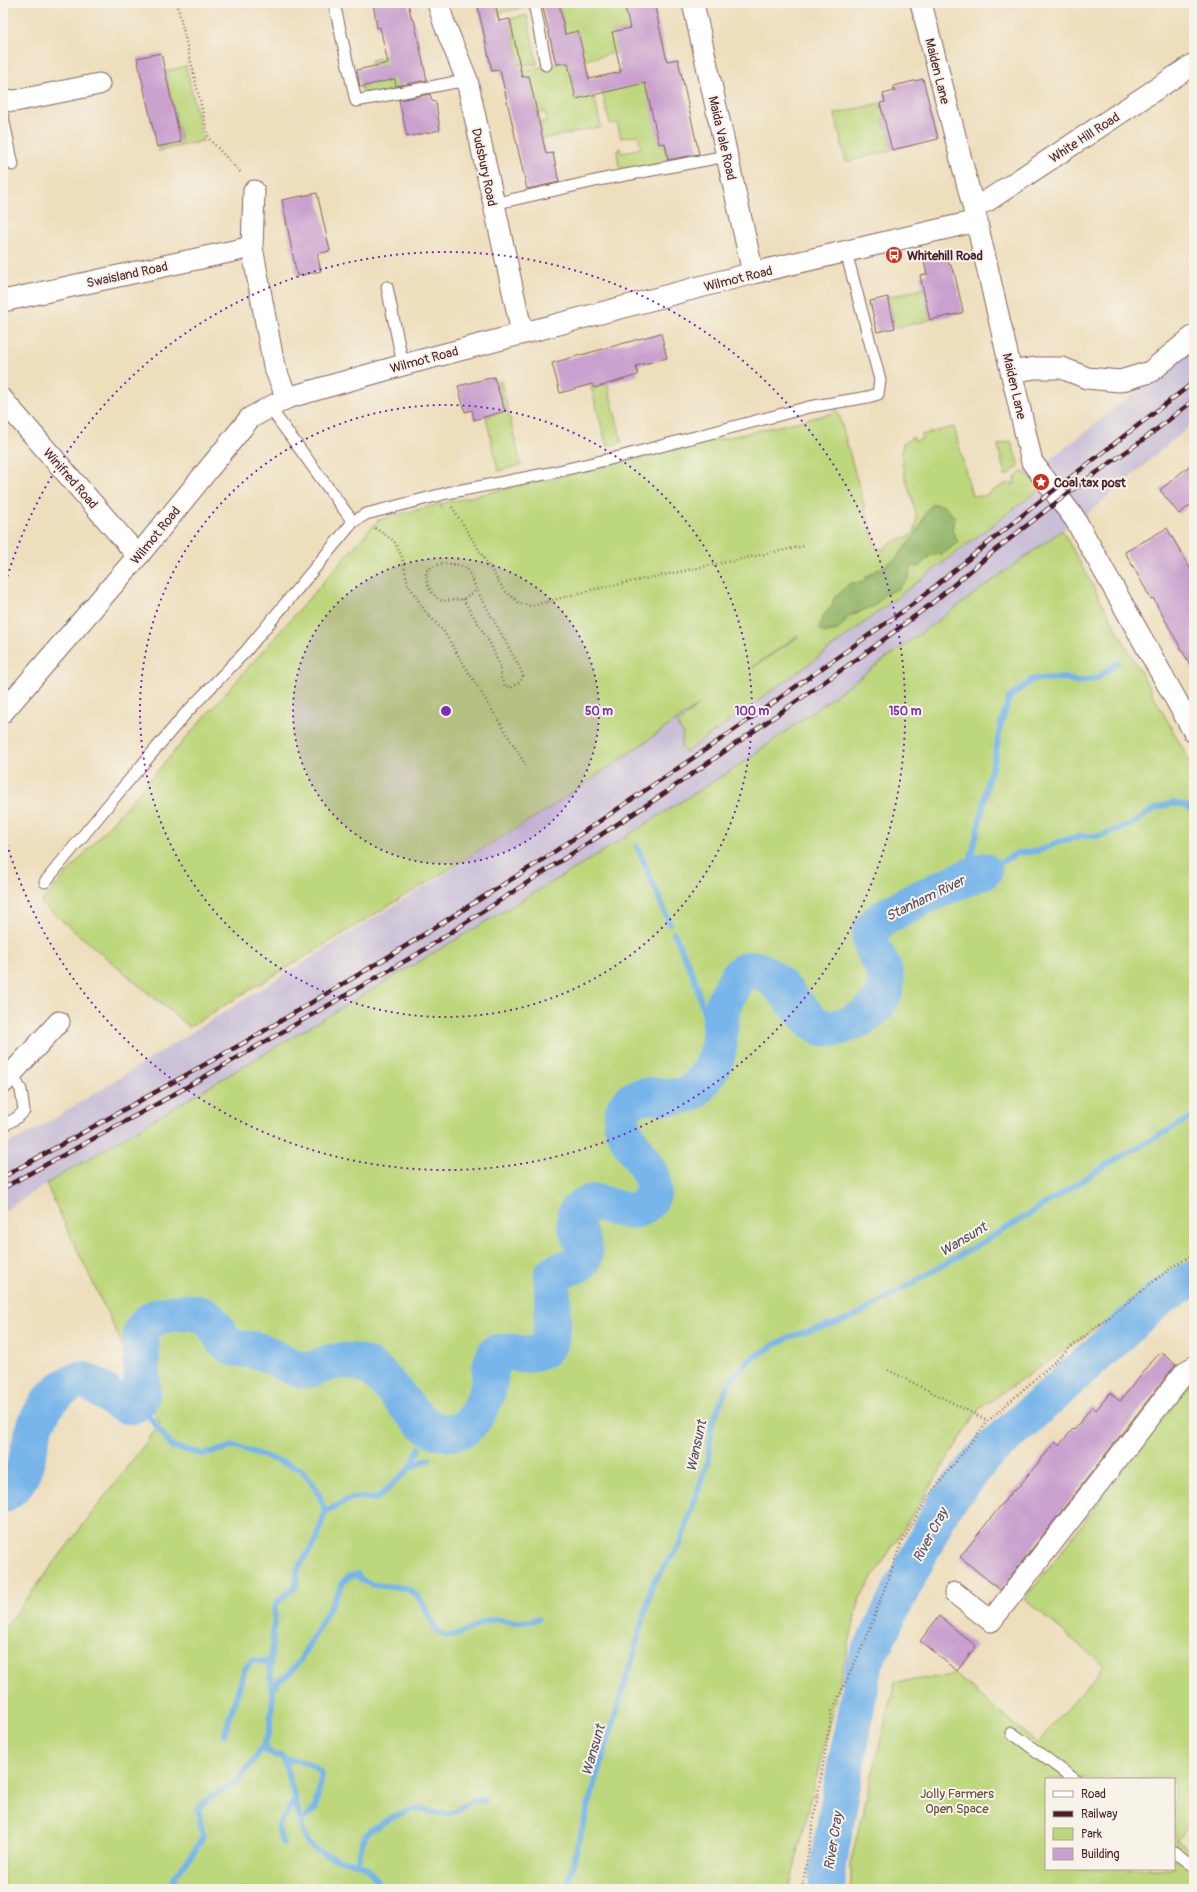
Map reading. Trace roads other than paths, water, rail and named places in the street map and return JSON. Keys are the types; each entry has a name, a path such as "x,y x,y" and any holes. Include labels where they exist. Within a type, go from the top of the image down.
{"street":[{"name":"Dudsbury Road","path":"438,3 444,23 467,80 522,333"},
{"name":"Maida Vale Road","path":"693,3 753,273"},
{"name":"Maiden Lane","path":"921,3 975,214 1032,462 1075,519 1194,732"},
{"name":"White Hill Road","path":"975,214 987,201 1194,64"},
{"path":"3,100 15,101 99,84"},
{"path":"254,191 252,247 274,366 278,403"},
{"name":"Wilmot Road","path":"3,712 138,556 250,418 278,403 403,365 753,273 846,252 975,214"},
{"name":"Swaisland Road","path":"3,301 252,247"},
{"path":"1011,372 1035,368 1062,368 1088,378 1120,381 1150,372 1194,336"},
{"name":"Winifred Road","path":"3,400 138,556"},
{"path":"7,1079 59,1022"},
{"path":"955,1593 991,1621 1185,1372 1194,1367"}],"lane":[{"path":"334,3 356,101 467,80"},
{"path":"534,3 546,65"},
{"path":"3,118 13,165"},
{"path":"493,204 604,179 728,156"},
{"path":"45,882 180,719 246,651 353,522 366,514 447,493 550,473 616,458 802,409 868,398 878,394 880,380 846,252"},
{"path":"387,287 403,365"},
{"path":"278,403 353,522"},
{"path":"3,1126 18,1117 24,1110 21,1090 7,1079"},
{"path":"1012,1733 1073,1778"},
{"path":"1175,1853 1194,1867"}],"waterway":[{"path":"961,880 968,871 984,803 987,783 995,758 1000,727 1009,698 1033,679 1065,678 1077,682 1097,678 1118,662"},
{"path":"984,871 1018,853 1038,851 1061,841 1081,836 1100,836 1134,823 1154,809 1173,803 1186,806 1194,811"},
{"path":"637,846 670,924"},
{"name":"Stanham River","path":"3,1494 11,1489 21,1475 36,1425 50,1401 63,1388 80,1380 97,1387 114,1400 123,1404 130,1406 137,1402 142,1393 141,1334 144,1326 154,1319 180,1312 198,1314 211,1321 223,1340 232,1347 238,1349 252,1349 299,1369 310,1369 338,1361 348,1361 367,1366 388,1384 420,1420 432,1428 444,1433 458,1431 464,1428 474,1418 482,1405 489,1384 492,1361 496,1353 535,1353 543,1350 549,1343 552,1334 553,1317 552,1275 560,1270 579,1264 584,1257 583,1244 575,1217 577,1211 583,1206 591,1203 598,1203 631,1211 639,1209 647,1203 653,1193 653,1183 649,1172 623,1128 622,1118 626,1106 634,1099 644,1096 679,1096 689,1094 697,1088 714,1063 718,1050 723,1006 739,976 743,972 753,969 763,972 784,990 813,1022 822,1027 836,1028 863,1018 881,1000 886,988 886,977 870,938 872,929 878,922 905,906 942,888 984,871"},
{"path":"674,933 694,977 710,1035 718,1047"},
{"name":"Wansunt","path":"566,1889 592,1793 635,1651 652,1585 680,1544 708,1460 712,1423 731,1379 752,1358 789,1337 852,1318 1012,1225 1108,1164 1194,1116"},
{"name":"River Cray","path":"827,1889 827,1871 864,1664 943,1507 984,1456 1160,1298 1194,1278"},
{"path":"147,1413 172,1447 203,1454 236,1446 301,1469 317,1489 325,1511 317,1539 297,1570 296,1586 276,1603 270,1667 273,1697 269,1734 256,1757 237,1782 213,1795 198,1808 203,1836 193,1854 176,1874 170,1889"},
{"path":"411,1467 419,1448"},
{"path":"325,1511 356,1497 372,1499 378,1498 411,1467 429,1459"},
{"path":"272,1691 279,1680 287,1676 299,1662 346,1578 357,1574 367,1583 373,1585 400,1587 413,1592 421,1601 437,1630 442,1635 456,1635 490,1620 496,1619 525,1622 538,1619"},
{"path":"224,1735 245,1669 252,1660 266,1662 270,1667"},
{"path":"266,1747 266,1751 270,1752 274,1756 282,1755 284,1760 305,1762 310,1764 322,1774 315,1809 301,1821 306,1840 319,1852 352,1863 357,1863 362,1844 367,1834 390,1818 417,1809 450,1813 468,1803 477,1800 484,1800"},
{"path":"284,1760 301,1821"},
{"path":"283,1843 279,1829 280,1824 295,1798"},
{"path":"357,1863 366,1867 372,1873 380,1889"}],"railway":[{"path":"3,1177 247,1041 393,954 542,860 730,733 913,604 1040,501 1194,382"},
{"path":"3,1188 157,1104 419,953 659,797 863,655 931,604 994,551 1076,487 1147,437 1194,400"}],"place":[{"name":"Whitehill Road","path":"894,255"},
{"name":"Coal tax post","path":"1041,482"}],"park label":[{"name":"Jolly Farmers Open Space","path":"957,1800"}]}
